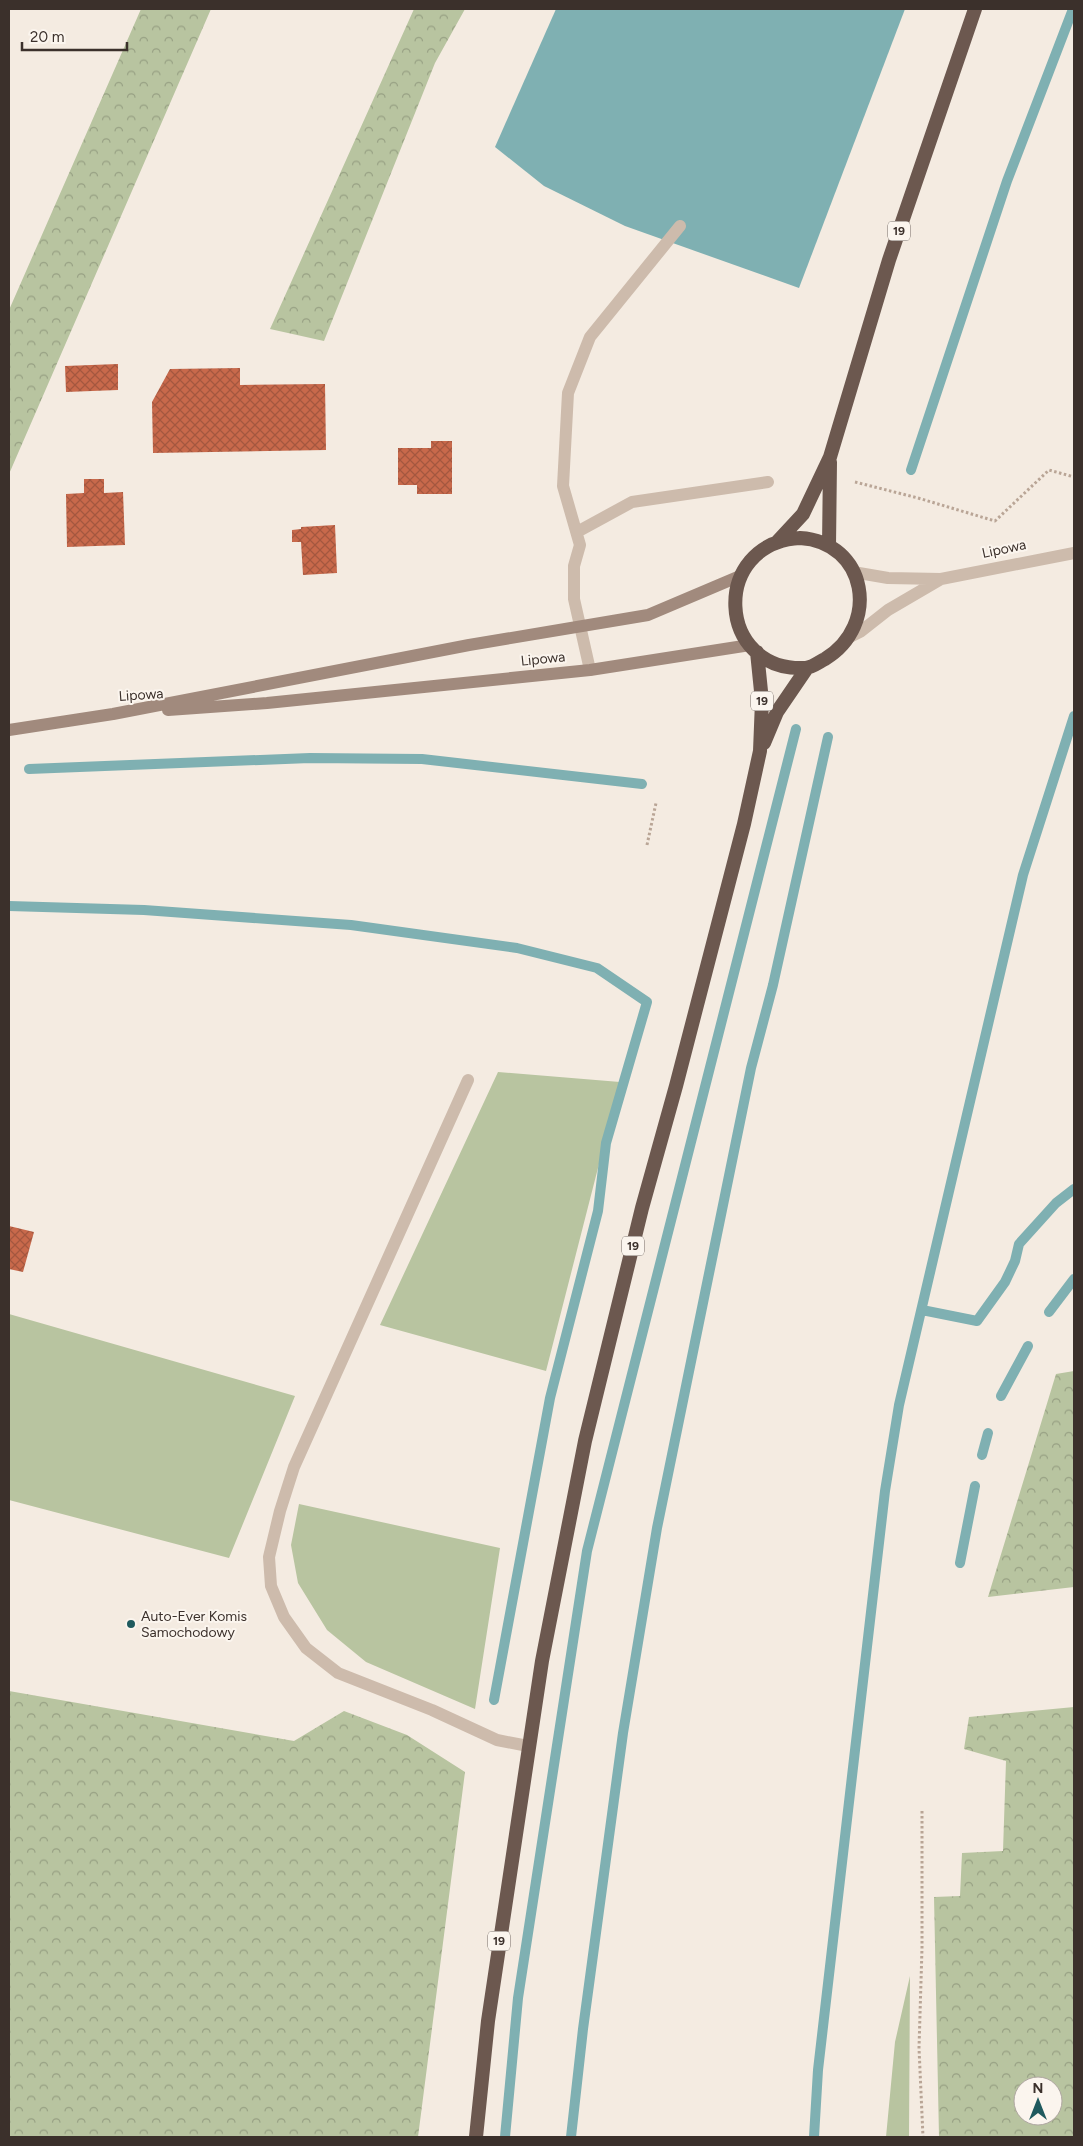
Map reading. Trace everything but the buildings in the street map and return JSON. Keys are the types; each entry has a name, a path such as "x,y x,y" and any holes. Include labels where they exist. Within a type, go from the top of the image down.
{"highway":[{"name":"19","path":"777,542 802,514 830,456 889,260 975,9"},
{"name":"19","path":"829,546 830,456"},
{"name":"Lipowa","path":"788,539 811,539 829,546 847,562 853,572 860,598 856,624 850,636 836,652 807,668 778,665 753,649 740,630 735,612 735,594 740,576 749,562 761,550 777,542 788,539"},
{"name":"19","path":"476,2137 488,2021 528,1746 542,1661 585,1441 642,1208 742,833 760,750 762,701 753,649"},
{"name":"19","path":"760,750 777,712 807,668"}],"main road":[{"name":"Lipowa","path":"113,714 579,626 648,615 740,576"},
{"name":"Lipowa","path":"113,714 277,702 590,670 753,649"},
{"path":"9,730 113,714"}],"street":[{"path":"590,670 574,598 574,566 580,545 563,486 568,393 590,337 680,226"},
{"path":"576,532 632,502 768,482"},
{"name":"Lipowa","path":"853,572 888,578 941,579 1074,553"},
{"name":"Lipowa","path":"850,636 860,632 888,610 941,579"},
{"path":"468,1080 294,1466 269,1556 271,1586 284,1617 306,1648 338,1674 432,1710 497,1740 528,1746"}],"path":[{"path":"830,476 918,498 995,521 1049,470 1074,477"},
{"path":"647,845 656,803"},
{"path":"922,1811 922,1948 919,2048 923,2137"}],"green space":[{"path":"141,9 211,9 9,474 9,310"},
{"path":"414,9 465,9 435,63 324,341 270,329"},
{"path":"498,1072 620,1082 546,1371 380,1325"},
{"path":"9,1314 295,1396 229,1558 9,1500"},
{"path":"1074,1371 1074,1587 988,1597 1056,1374"},
{"path":"299,1504 500,1548 475,1709 366,1662 327,1630 298,1583 291,1545"},
{"path":"9,1691 294,1741 344,1711 407,1735 465,1772 418,2137 9,2137"},
{"path":"1074,1707 1074,2137 939,2137 934,1897 960,1896 962,1853 1003,1851 1006,1761 964,1749 969,1717"},
{"path":"910,1976 909,2137 886,2137 895,2042"}],"water":[{"path":"556,9 905,9 799,288 625,226 544,186 495,147"}],"waterway":[{"path":"911,470 1007,181 1073,9"},
{"path":"814,2137 818,2070 885,1491 899,1405 1023,875 1074,716"},
{"path":"505,2137 518,1998 587,1551 796,729"},
{"path":"571,2137 583,2029 623,1733 657,1528 751,1068 773,985 828,737"},
{"path":"29,769 310,758 422,759 642,784"},
{"path":"9,906 144,910 351,925 517,948 597,968 647,1002 606,1143 598,1211 550,1398 494,1700"},
{"path":"922,1310 977,1321 1005,1282 1015,1261 1019,1244 1056,1203 1074,1189"},
{"path":"1049,1312 1074,1279"},
{"path":"1001,1396 1028,1346"},
{"path":"982,1455 988,1433"},
{"path":"960,1563 975,1486"}],"place":[{"name":"Auto-Ever Komis Samochodowy","path":"131,1624"}]}
